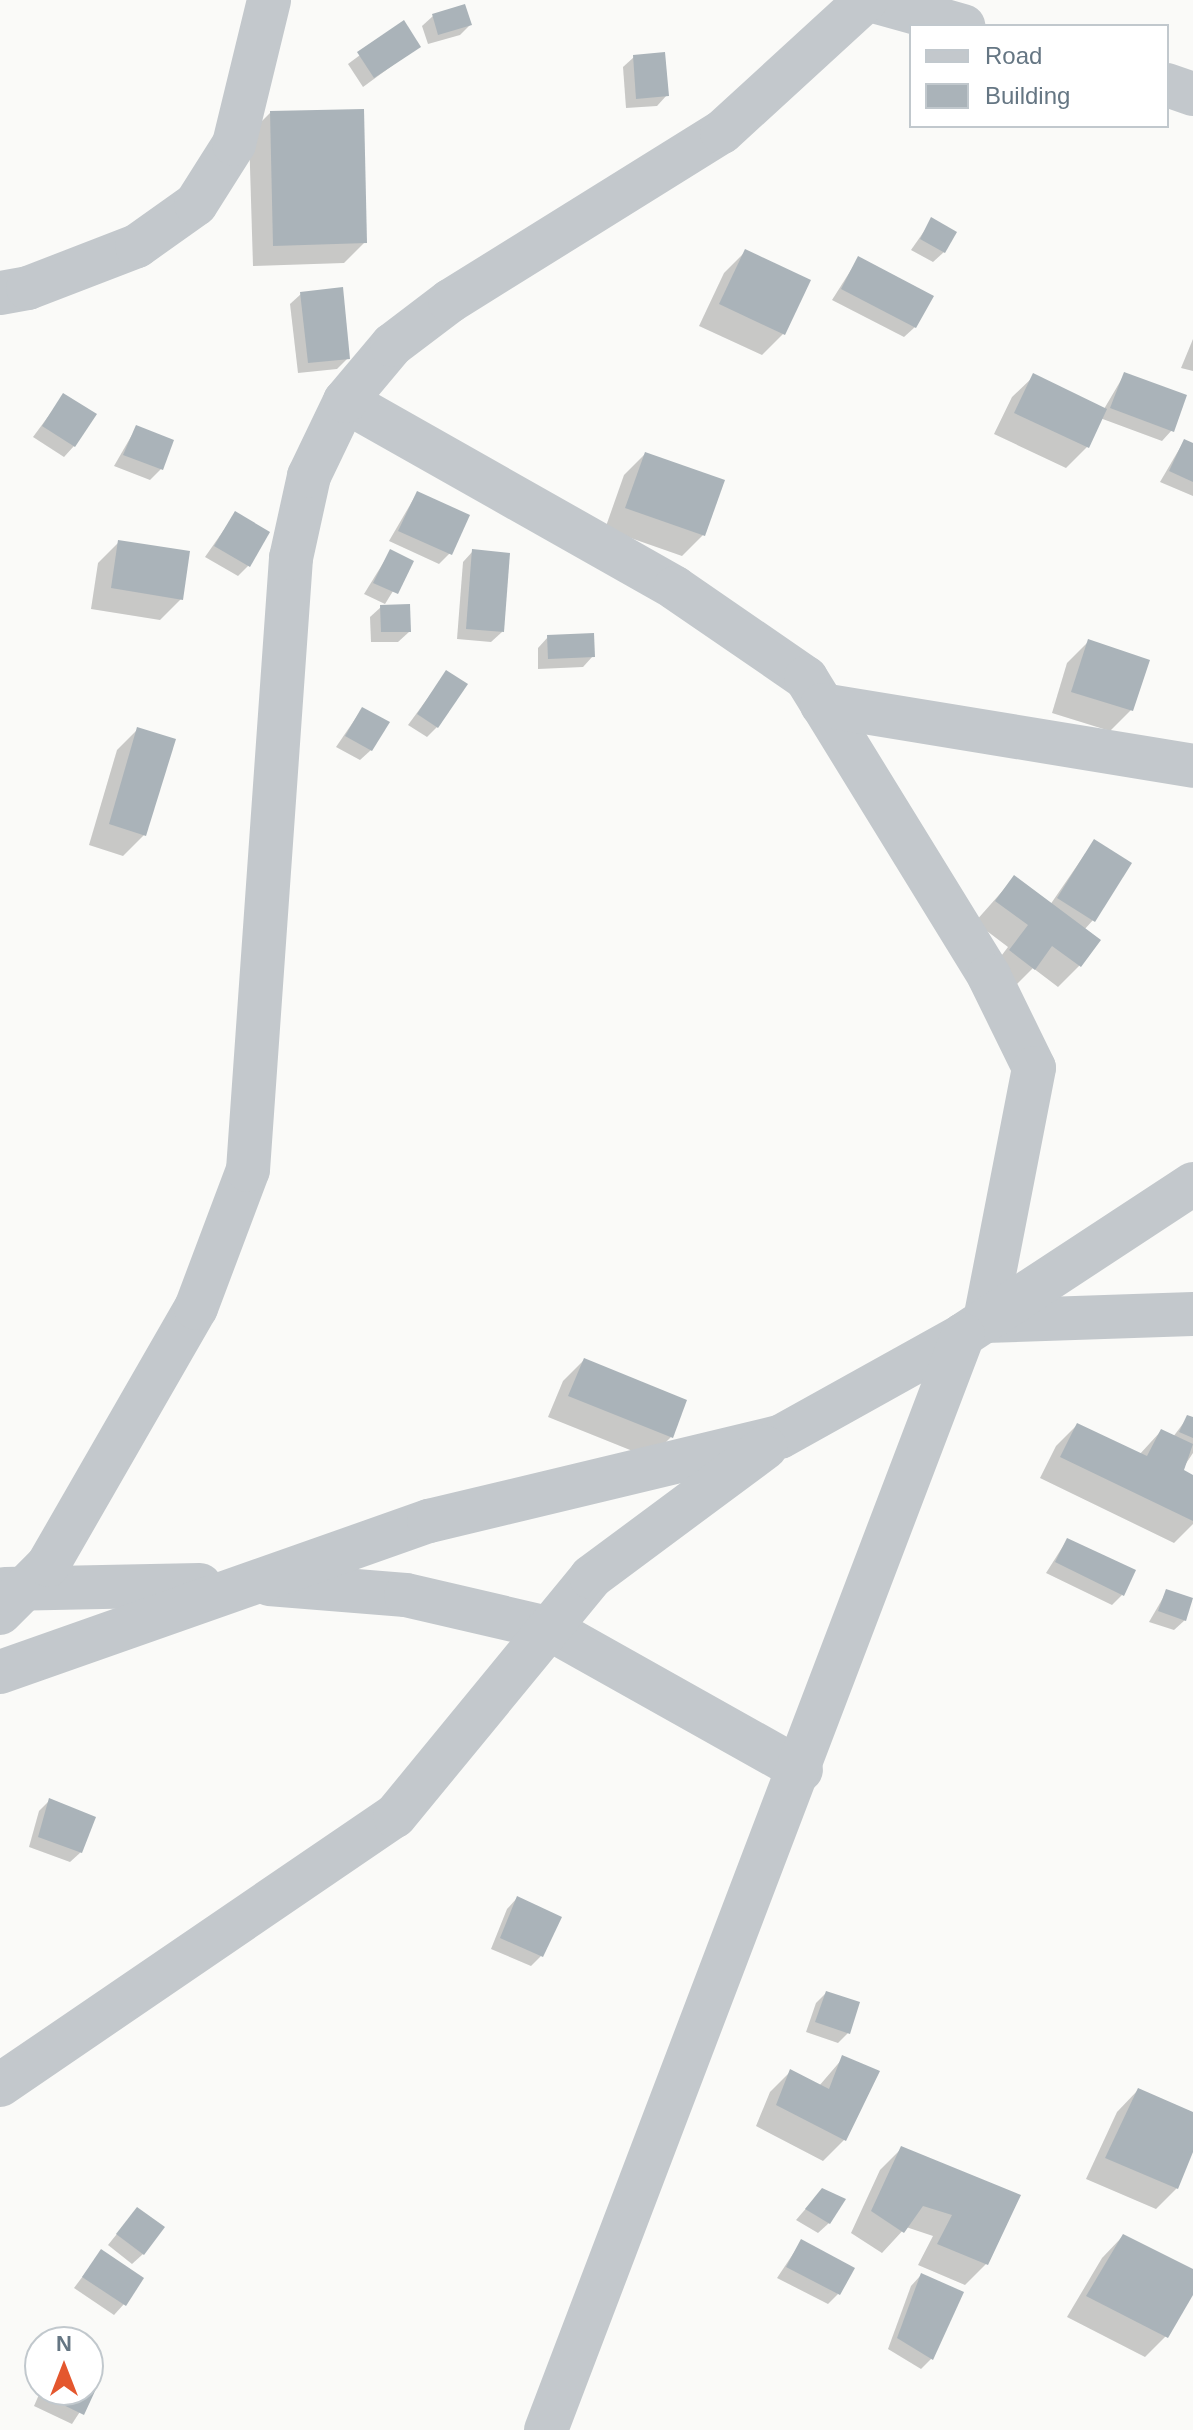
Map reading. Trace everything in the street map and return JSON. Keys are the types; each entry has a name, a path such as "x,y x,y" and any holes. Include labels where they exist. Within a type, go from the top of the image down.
{"street":[{"path":"0,293 28,288 137,246 196,204 234,144 269,0"},
{"path":"7,1598 48,1565 196,1308 248,1170 291,558 309,476 345,401 392,345 450,301 722,132 868,0 956,24"},
{"path":"1169,86 1193,94"},
{"path":"345,401 675,588 806,678 989,976 1034,1068 974,1328 546,2430"},
{"path":"822,705 1193,766"},
{"path":"0,2085 395,1816 591,1577 780,1437 974,1328 1193,1184"},
{"path":"974,1328 1193,1314"},
{"path":"0,1672 429,1521 780,1437"},
{"path":"7,1598 250,1583 406,1595 548,1628 801,1770"}],"building":[{"path":"465,4 472,25 438,35 432,14"},
{"path":"404,20 421,47 374,78 357,52"},
{"path":"665,52 669,96 636,99 633,55"},
{"path":"364,109 367,243 273,246 270,111"},
{"path":"931,217 957,232 945,253 920,239"},
{"path":"745,249 811,280 785,335 719,304"},
{"path":"858,256 934,296 916,328 841,289"},
{"path":"343,287 350,359 308,363 300,292"},
{"path":"1124,372 1187,395 1174,432 1110,408"},
{"path":"1033,373 1107,409 1089,448 1014,413"},
{"path":"63,393 97,414 75,447 42,426"},
{"path":"136,425 174,440 163,470 123,455"},
{"path":"1184,439 1193,443 1193,482 1169,471"},
{"path":"645,452 725,480 705,536 625,508"},
{"path":"417,491 470,515 452,555 398,531"},
{"path":"235,511 270,532 250,567 214,546"},
{"path":"118,540 190,551 183,600 111,588"},
{"path":"390,549 414,561 398,594 373,583"},
{"path":"472,549 510,553 504,632 466,629"},
{"path":"410,604 411,632 381,632 380,605"},
{"path":"594,633 595,657 548,659 547,635"},
{"path":"1088,639 1150,660 1133,711 1071,692"},
{"path":"446,670 468,684 438,728 417,714"},
{"path":"362,707 390,722 372,751 345,736"},
{"path":"137,727 176,739 146,836 109,824"},
{"path":"1094,839 1132,863 1095,922 1057,898"},
{"path":"1014,875 1101,940 1081,967 1052,946 1035,970 1009,950 1028,925 995,901"},
{"path":"584,1358 687,1400 673,1438 568,1396"},
{"path":"1187,1415 1193,1417 1193,1438 1179,1432"},
{"path":"1077,1423 1147,1456 1161,1429 1193,1444 1184,1470 1193,1475 1193,1521 1060,1457"},
{"path":"1067,1538 1136,1570 1124,1596 1055,1562"},
{"path":"1166,1589 1193,1598 1186,1621 1158,1611"},
{"path":"49,1798 96,1817 82,1853 38,1837"},
{"path":"517,1896 562,1917 543,1957 500,1938"},
{"path":"826,1991 860,2002 850,2034 815,2022"},
{"path":"842,2055 880,2071 846,2141 776,2105 790,2069 829,2089"},
{"path":"1138,2088 1193,2112 1193,2152 1178,2189 1105,2158"},
{"path":"901,2146 1021,2195 988,2265 937,2244 952,2215 923,2206 904,2233 871,2211"},
{"path":"822,2188 846,2199 830,2224 805,2209"},
{"path":"137,2207 165,2227 144,2255 116,2234"},
{"path":"1123,2234 1193,2269 1193,2295 1168,2338 1086,2296"},
{"path":"801,2239 855,2268 840,2295 786,2267"},
{"path":"101,2249 144,2278 126,2306 82,2277"},
{"path":"921,2273 964,2292 933,2360 897,2338"},
{"path":"66,2406 88,2406 84,2415"}]}
